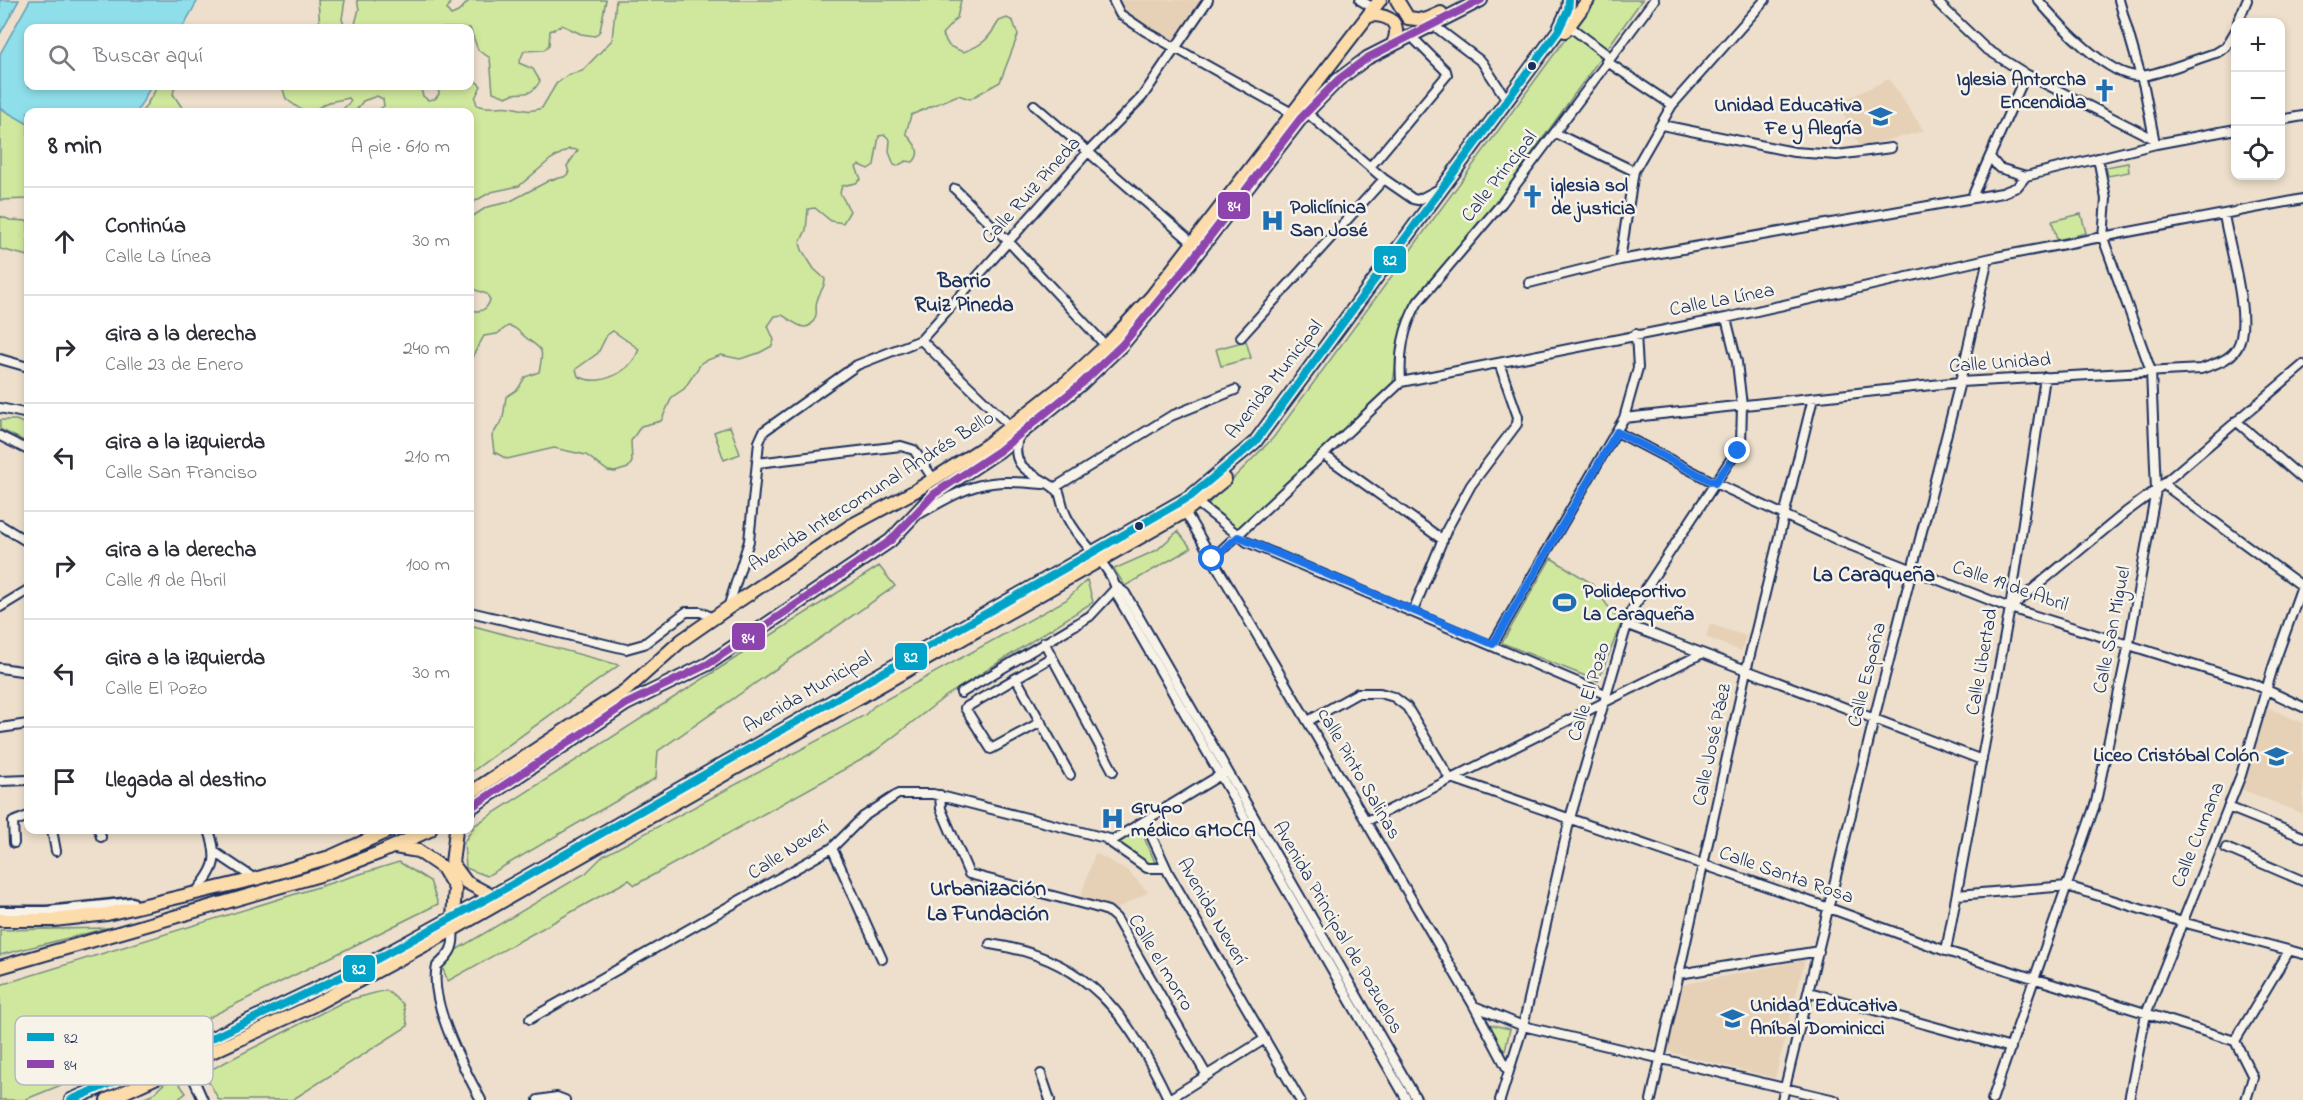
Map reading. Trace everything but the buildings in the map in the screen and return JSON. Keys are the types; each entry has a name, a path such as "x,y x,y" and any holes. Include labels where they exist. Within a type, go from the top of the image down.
{"highway":[{"path":"1397,0 1402,12 1415,20 1425,20 1455,6 1476,2"},
{"name":"Avenida Municipal","path":"1373,289 1443,186 1558,31 1568,10 1569,0"},
{"name":"Avenida Municipal","path":"213,1052 312,1006 1194,500 1262,443 1281,413 1588,0"},
{"name":"Avenida Intercomunal Andrés Bello","path":"474,805 626,704 708,664 890,541 934,494 1015,431 1081,384 1122,345 1188,265 1306,112 1353,68 1393,44 1476,2"},
{"path":"1375,8 1394,22 1397,34 1393,44"},
{"name":"Avenida Intercomunal Andrés Bello","path":"474,790 626,690 682,640 852,525 934,480 1015,431 1106,346 1152,296 1375,8"},
{"name":"Avenida Municipal","path":"213,1037 309,994 453,924 492,896 1098,556"},
{"path":"0,920 54,920 107,914 255,879 330,857 381,834"},
{"path":"0,967 234,902 320,875 421,834"},
{"path":"456,834 452,863 466,882 492,896"},
{"path":"393,847 418,851 443,868 455,888 453,924"},
{"name":"Avenida Municipal","path":"71,1100 105,1085"},
{"name":"Avenida Municipal","path":"107,1100 141,1085"}],"main road":[{"path":"0,912 81,910 188,894"}],"street":[{"path":"1113,0 1125,18 1292,114"},
{"name":"Calle Ruiz Pineda","path":"728,608 749,541 759,442 764,431 857,365 921,340 1087,153 1142,97 1208,0"},
{"path":"1360,0 1375,8"},
{"name":"Calle Principal","path":"1401,382 1402,341 1408,318 1418,302 1495,212 1654,0"},
{"path":"1935,0 1985,48 2026,74 2155,142"},
{"path":"2038,0 2062,28 2109,66 2121,72 2140,76 2226,47 2231,38"},
{"path":"2120,0 2155,142"},
{"path":"2240,18 2247,0"},
{"path":"1620,260 1634,171 1672,105 1761,1"},
{"path":"1433,25 1482,62 1507,100"},
{"path":"1569,26 1608,59 1672,105"},
{"path":"1370,167 1447,75 1446,70 1411,36"},
{"path":"1972,197 2026,74"},
{"path":"1034,105 1193,243"},
{"path":"1306,112 1384,179 1413,199 1418,200 1443,186"},
{"path":"2285,119 2303,116"},
{"path":"1662,125 1794,152 1837,155 1891,148"},
{"path":"1990,157 1999,168 2026,176 2155,142 2231,130"},
{"path":"1555,133 1634,171"},
{"name":"Calle San Miguel","path":"1992,1100 2096,802 2129,643 2156,490 2151,371 2103,238 2106,199 2098,158"},
{"path":"1529,284 1620,260 2002,193 2017,187 2026,176"},
{"path":"1240,337 1384,179"},
{"path":"955,189 1009,242 1106,346"},
{"name":"Calle La Línea","path":"1401,382 1726,318 1988,259 2303,199"},
{"name":"Calle Unidad","path":"1624,418 1960,382 2201,369 2224,361 2236,350 2241,337 2242,315 2223,215"},
{"name":"Calle España","path":"1782,1100 1874,719 1960,382 1988,259"},
{"name":"Calle El Pozo","path":"1500,1100 1523,1026 1570,818 1605,694 1635,605 1741,444 1742,406 1726,318"},
{"path":"1493,644 1624,418 1638,368 1636,334"},
{"path":"921,340 1015,431 1018,459 1033,477 1050,486"},
{"path":"0,358 24,366"},
{"path":"1413,611 1443,540 1471,484 1517,424 1518,417 1499,363"},
{"path":"2010,608 2156,490 2303,365"},
{"name":"Calle Libertad","path":"1946,951 2010,608 2045,377"},
{"path":"1212,559 1401,382"},
{"path":"915,516 973,485 991,481 1050,486 1172,416 1235,390"},
{"name":"Calle José Páez","path":"1651,1100 1746,671 1814,398"},
{"path":"0,408 24,413"},
{"path":"2236,421 2303,479"},
{"name":"Calle 19 de Abril","path":"1617,432 1715,483 1842,542 2010,608 2129,643 2254,684 2303,707"},
{"path":"0,436 24,448"},
{"path":"757,463 901,446 914,450 934,480"},
{"path":"1324,455 1443,540"},
{"path":"2163,484 2302,585"},
{"name":"Avenida Principal de Pozuelos","path":"1050,486 1059,492 1068,520 1098,556 1117,587 1125,593 1223,773 1369,1025 1417,1100"},
{"path":"1194,500 1238,537 1493,644 1605,694"},
{"name":"calle Pinto Salinas","path":"1182,508 1474,1006 1508,1070"},
{"path":"0,525 24,540"},
{"name":"Calle Cumana","path":"2129,1100 2146,1014 2241,775 2266,690 2302,585"},
{"path":"961,693 1099,609 1117,587"},
{"path":"0,607 24,592"},
{"path":"474,613 626,649 644,644 686,612 701,612 713,618"},
{"path":"1628,626 1982,760"},
{"path":"1044,642 1113,771"},
{"path":"1366,820 1701,654"},
{"path":"1041,722 991,748 964,708 1053,657"},
{"path":"0,668 24,671"},
{"path":"1016,678 1070,775"},
{"path":"1308,721 1358,693 1380,693 1394,697 1407,707 1449,777"},
{"path":"0,728 24,725"},
{"path":"1107,840 1113,840 1223,773"},
{"name":"Calle Santa Rosa","path":"1449,777 2035,981 2235,1041"},
{"path":"0,781 24,780"},
{"name":"Calle Neverí","path":"530,1019 832,848 863,817 898,795 940,795 1107,840 1147,868 1166,867"},
{"name":"Calle el morro","path":"940,795 941,809 969,874 1102,909 1116,918 1206,1074"},
{"path":"2228,807 2303,837"},
{"path":"14,843 13,822 24,818"},
{"name":"Avenida Neverí","path":"1144,822 1166,867 1265,1039 1296,1098"},
{"path":"53,834 56,851"},
{"path":"188,894 206,880 216,853 210,834"},
{"path":"832,848 882,959"},
{"path":"2226,848 2303,881"},
{"path":"216,853 255,879"},
{"path":"1957,895 2067,886 2182,922 2303,954"},
{"path":"453,924 451,953 437,966 435,983 447,1025 481,1100"},
{"path":"990,944 1029,952 1059,963 1082,978 1130,1027 1169,1100 1206,1074 1265,1039"},
{"path":"1679,974 1819,951"},
{"path":"2247,1100 2253,1077 2235,1041 2289,951"},
{"path":"1809,992 2011,1048"},
{"path":"1474,1006 1523,1026 1835,1100"},
{"name":"Avenida Principal de Pozuelos","path":"1369,1025 1407,1100"},
{"path":"1041,1074 1050,1100"},
{"path":"538,1100 557,1097 565,1100"}],"shaded area":[{"path":"1120,0 1204,0 1171,43 1122,9"},
{"name":"Unidad Educativa Fe y Alegría","path":"1889,79 1924,131 1860,147 1838,103"},
{"path":"1710,624 1746,636 1741,651 1706,637"},
{"name":"Liceo Cristóbal Colón","path":"2267,707 2303,723 2303,814 2241,789"},
{"path":"1095,853 1127,870 1148,892 1113,911 1080,898"},
{"name":"Unidad Educativa Aníbal Dominicci","path":"1805,960 1775,1078 1665,1051 1681,985"}],"green space":[{"path":"318,0 345,0 342,19 344,24 320,24"},
{"path":"357,0 451,0 447,10 451,15 458,12 470,0 606,0 600,31 595,36 581,34 562,25 550,31 549,45 544,50 524,51 519,63 533,69 540,81 532,91 506,97 493,92 490,58 478,50 474,39 474,24 355,24 359,9"},
{"path":"616,0 961,0 957,18 942,34 949,46 963,52 976,47 989,36 999,21 1007,18 1013,21 1018,35 1000,82 970,99 958,95 911,115 906,133 917,150 913,162 906,161 897,166 894,165 889,152 890,140 885,135 879,136 874,165 868,169 859,165 856,167 861,179 856,183 842,186 840,193 850,211 843,223 831,221 815,208 808,209 806,230 800,243 814,269 825,279 816,303 816,315 810,326 801,326 782,315 775,316 768,326 774,340 772,346 740,359 721,355 702,362 684,389 672,397 661,421 641,426 631,441 632,462 628,468 615,472 608,471 586,455 554,448 507,459 494,452 492,436 503,418 506,397 518,389 525,377 539,372 542,357 538,347 513,327 508,326 497,334 484,336 474,354 474,311 483,310 490,300 487,294 474,289 474,215 487,207 509,202 550,180 564,177 569,173 567,166 578,150 569,149 551,159 519,186 491,192 474,202 474,108 381,108 384,106 383,99 377,96 363,101 358,108 344,108 351,101 349,98 329,102 318,108 299,108 286,99 283,90 421,90 423,96 428,100 435,99 439,94 438,90 474,90 474,80 481,86 475,98 477,105 533,110 542,108 556,84 568,75 582,71 612,40","holes":["613,331 639,349 622,371 605,379 596,380 578,376 576,369 598,353 607,335"]},
{"path":"1594,0 1642,0 1495,205 1403,319 1393,382 1238,529 1208,504 1273,438"},
{"path":"0,90 24,112 24,199 0,200"},
{"path":"156,90 174,90 173,94 182,108 144,108"},
{"path":"2128,163 2129,172 2108,176 2106,167"},
{"path":"2081,214 2086,233 2057,240 2052,221"},
{"path":"0,216 10,220 24,221 24,255 0,249"},
{"path":"1246,341 1251,358 1221,366 1216,349"},
{"path":"0,420 16,420 24,423 24,441 0,429"},
{"path":"730,426 740,454 724,460 714,432"},
{"path":"1178,531 1191,548 1125,586 1114,569 1157,550"},
{"name":"Polideportivo La Caraqueña","path":"1551,558 1591,583 1621,624 1598,681 1502,643"},
{"path":"879,566 895,586 658,751 656,778 487,876 466,868 464,842 469,834 474,834 475,825"},
{"path":"1087,580 1093,602 946,696 870,755 635,885 629,880 448,981 439,960 586,873 603,856 865,715 874,706 1066,600"},
{"path":"474,626 619,665 474,770"},
{"path":"1140,829 1155,862 1143,865 1116,845"},
{"path":"399,862 430,881 438,904 212,1016 15,1016 15,1085 61,1085 24,1100 0,1100 0,985"},
{"path":"108,928 0,955 0,930"},
{"path":"386,990 403,1004 408,1026 292,1100 219,1100 211,1085 213,1085 213,1068 345,1001"},
{"path":"1480,1022 1510,1029 1503,1060"},
{"path":"162,1085 180,1085 186,1093 177,1100 140,1100 152,1095"}],"water":[{"path":"0,0 19,0 0,34"},
{"path":"30,0 198,0 184,24 24,24 24,90 149,90 139,108 24,108 24,122 0,108 0,54"}],"transit line":[{"name":"84","path":"474,805 626,704 708,664 890,541 934,494 999,451 1081,384 1122,345 1188,265 1301,118 1338,80 1367,58 1481,0"},
{"name":"82","path":"213,1038 366,965 492,896 1191,496 1255,442 1558,31 1568,10 1569,0"},
{"name":"82","path":"71,1100 106,1085"}],"place":[{"name":"Iglesia Antorcha Encendida","path":"2104,91"},
{"name":"Unidad Educativa Fe y Alegría","path":"1880,117"},
{"name":"iglesia sol de justicia","path":"1533,197"},
{"name":"Policlínica San José","path":"1272,220"},
{"name":"Polideportivo La Caraqueña","path":"1565,603"},
{"name":"Liceo Cristóbal Colón","path":"2277,756"},
{"name":"Grupo médico GMOCA","path":"1113,819"},
{"name":"Unidad Educativa Aníbal Dominicci","path":"1732,1018"}],"district":[{"name":"Barrio Ruiz Pineda","path":"964,294"},
{"name":"La Caraqueña","path":"1874,576"},
{"name":"Urbanización La Fundación","path":"988,902"}],"route":[{"path":"1212,559 1238,537 1493,644 1617,432 1715,483 1738,451"}]}
